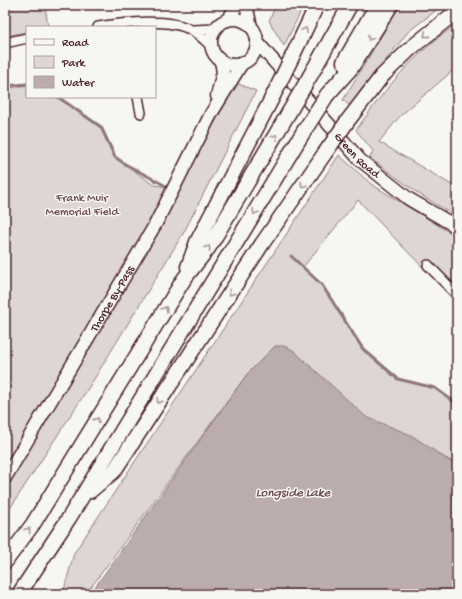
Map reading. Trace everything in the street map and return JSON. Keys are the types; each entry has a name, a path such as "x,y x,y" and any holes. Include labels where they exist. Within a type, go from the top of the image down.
{"highway":[{"path":"184,279 197,242 272,98 317,5"},
{"path":"5,562 32,524 184,279 209,247 288,114 350,5"},
{"path":"19,594 81,499 327,95 377,5"},
{"path":"327,95 351,68 391,5"},
{"path":"81,499 114,471 262,244 349,119 382,76 411,48 457,11"}],"main road":[{"path":"228,20 242,21 255,33 255,51 246,60 234,65 217,58 211,42 215,29 228,20 237,5"},
{"path":"246,5 251,28"},
{"name":"Green Road","path":"256,42 360,160 409,199 457,227"},
{"name":"Thorpe By-Pass","path":"211,114 219,91 222,72 221,60"},
{"path":"246,60 274,63"},
{"name":"Thorpe By-Pass","path":"5,478 155,225 211,114 246,60"}],"street":[{"path":"112,26 166,24 193,30 215,29"},
{"path":"193,30 212,47"},
{"path":"5,43 26,38"},
{"path":"138,98 141,113"},
{"path":"428,265 457,296"}],"green space":[{"path":"5,5 45,5 48,26 26,26 26,32 5,36"},
{"path":"276,5 304,5 284,46 269,21"},
{"path":"400,5 443,5 408,32 350,106 343,100"},
{"path":"457,24 457,67 400,116 379,142 457,188 457,217 419,194 370,158 373,151 356,130 390,85 414,59 441,35"},
{"name":"Frank Muir Memorial Field","path":"236,83 256,91 184,232 91,384 5,516 5,89 26,85 26,98 58,98 101,127 115,157 154,185 179,188"},
{"path":"339,155 371,184 457,237 457,303 358,200 303,267 322,285 363,349 398,379 435,388 457,404 457,464 366,417 275,346 248,373 86,594 63,594 74,553"}],"water":[{"name":"Longside Lake","path":"275,346 284,346 293,350 366,417 411,435 451,462 457,464 457,594 90,594 248,373"}],"waterway":[{"path":"5,86 26,84"},
{"path":"59,98 101,127 115,157 166,186"},
{"path":"291,256 322,285 363,349 398,379 435,388 457,404"}]}
